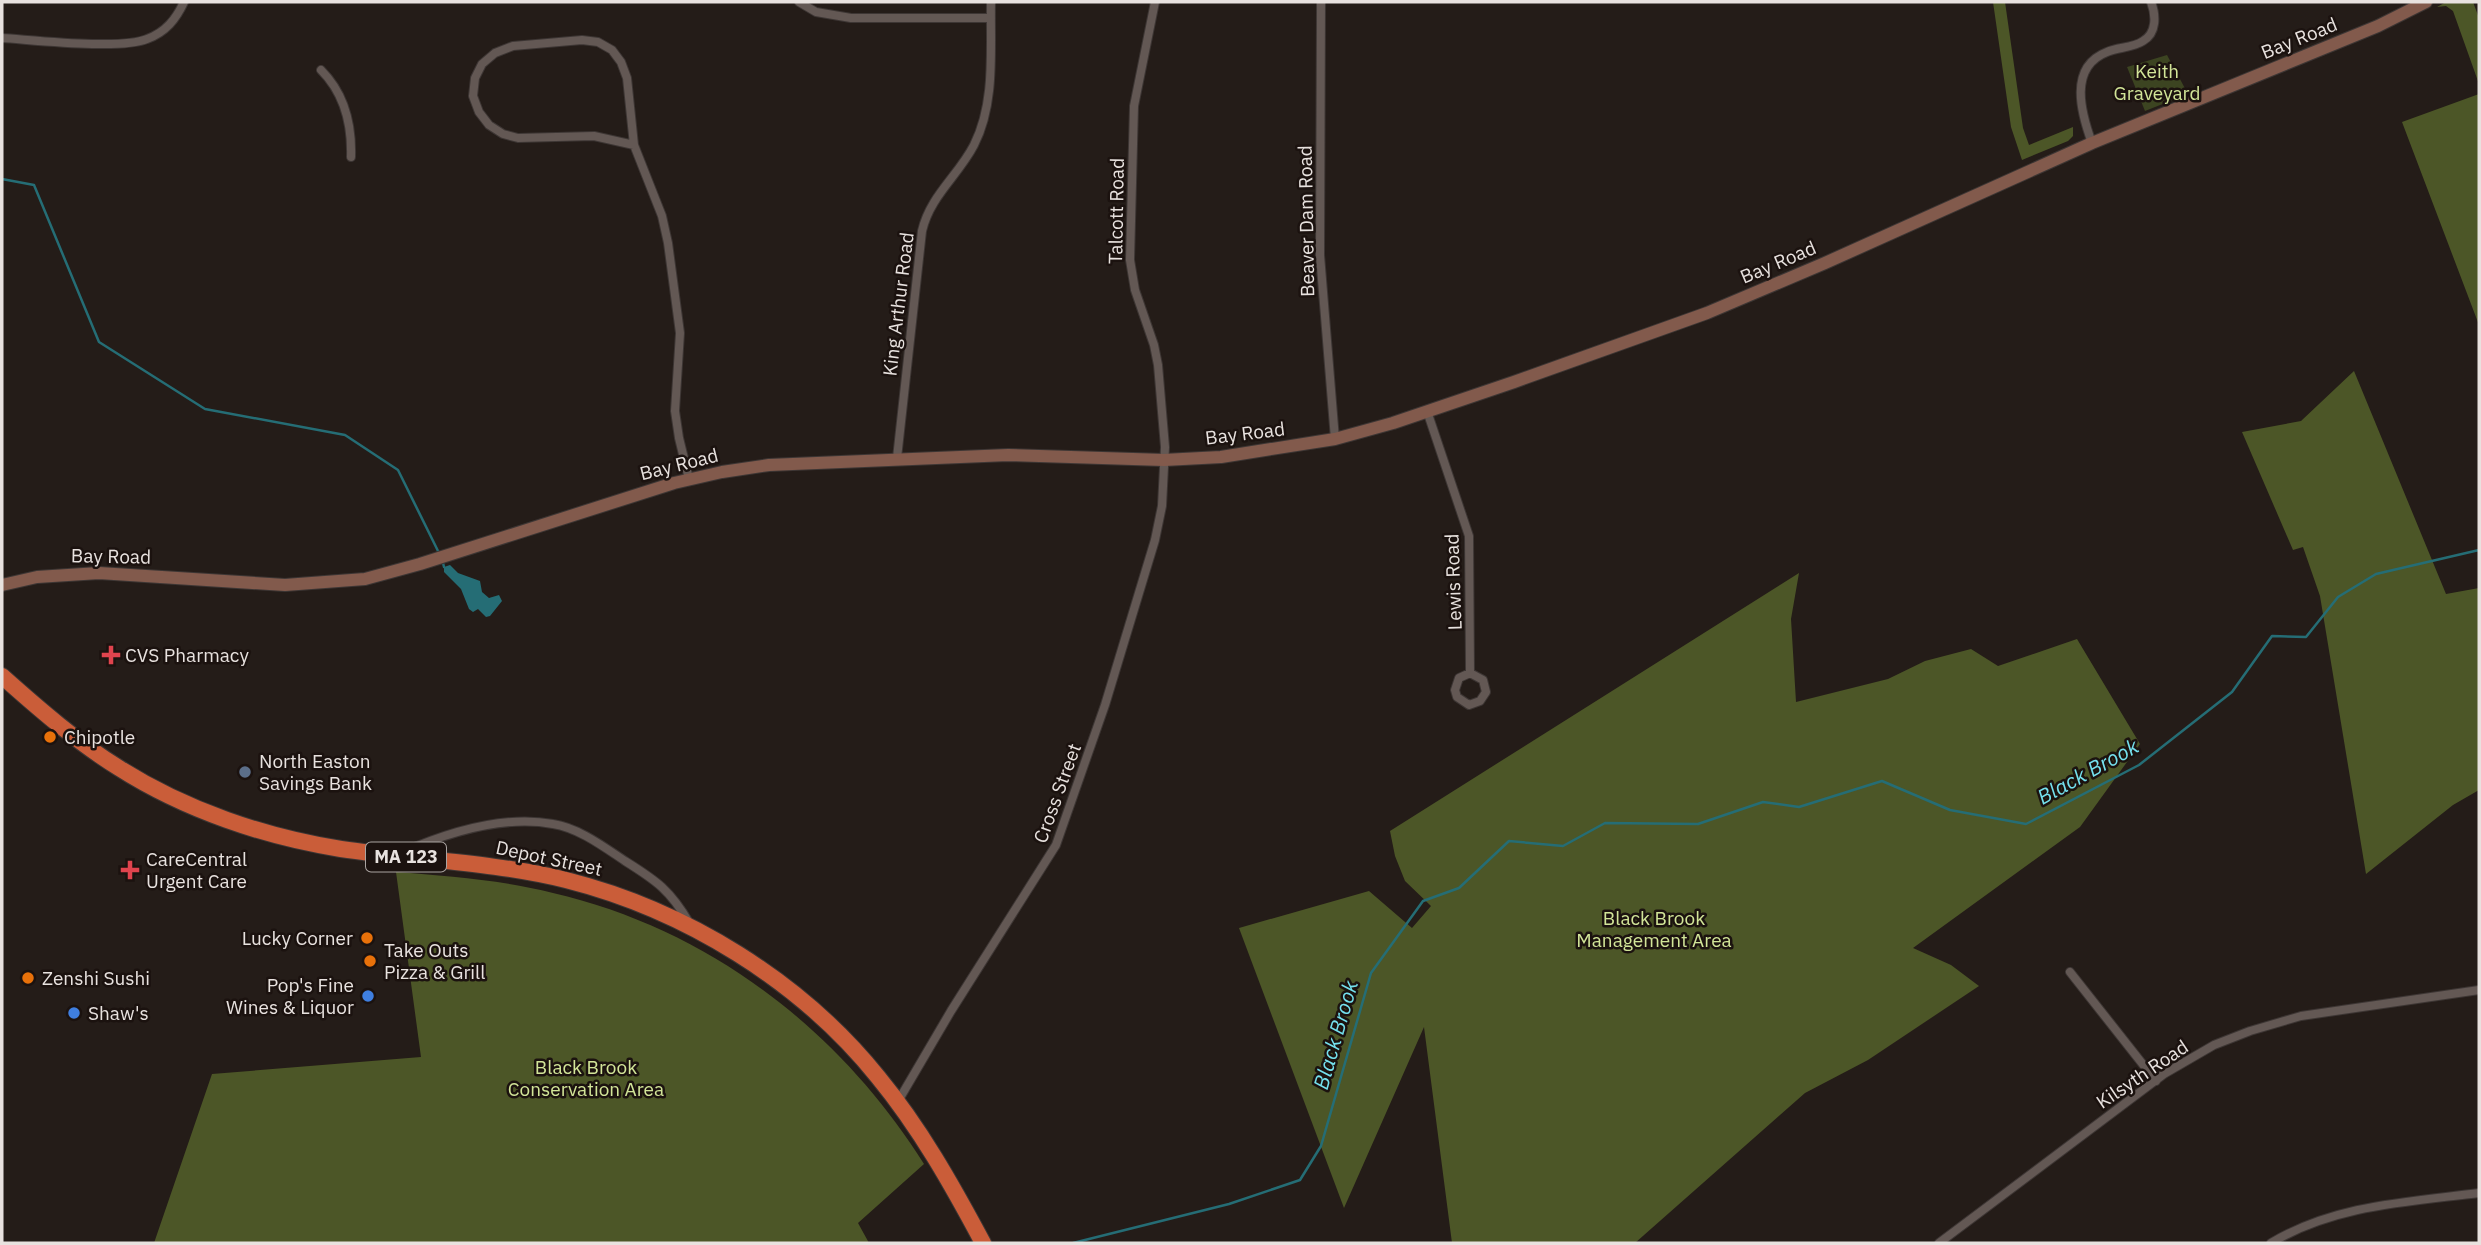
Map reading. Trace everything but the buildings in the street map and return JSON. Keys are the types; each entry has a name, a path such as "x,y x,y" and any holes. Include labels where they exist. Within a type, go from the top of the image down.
{"highway":[{"name":"Depot Street","path":"2,676 38,709 105,759 140,780 176,798 285,838 563,879 632,901 693,929 758,968 803,1002 867,1064 937,1160 983,1243"}],"main road":[{"name":"Bay Road","path":"2,585 37,577 103,573 285,585 351,581 420,564 689,479 769,465 1022,455 1164,460 1221,457 1335,439 1427,411 1707,313 2092,143 2378,26 2426,2"}],"street":[{"path":"2,38 120,44 139,42 168,26 178,15 184,2"},
{"path":"799,2 816,12 851,18 991,18"},
{"name":"King Arthur Road","path":"897,458 924,223 935,199 970,152 982,124 990,76 991,2"},
{"name":"Talcott Road","path":"1155,2 1134,106 1130,260 1135,290 1156,355 1164,460"},
{"name":"Beaver Dam Road","path":"1321,2 1320,255 1335,439"},
{"path":"2092,143 2080,102 2082,79 2087,67 2101,54 2144,41 2150,34 2155,15 2151,2"},
{"path":"634,145 594,136 518,138 503,134 489,125 479,112 473,96 475,78 482,64 495,52 513,47 583,40 598,42 611,50 621,62 627,78 634,145 662,216 668,243 680,333 675,411 689,479"},
{"path":"321,70 333,82 345,108 351,157"},
{"name":"Lewis Road","path":"1427,411 1469,536 1470,673"},
{"name":"Cross Street","path":"897,1103 1056,845 1150,559 1162,506 1164,460"},
{"path":"394,856 446,836 489,826 515,823 554,824 577,832 651,877 675,898 693,929"},
{"path":"2070,972 2156,1081"},
{"name":"Kilsyth Road","path":"1939,1243 2173,1068 2214,1045 2284,1020 2349,1007 2479,990"},
{"path":"2271,1243 2312,1222 2341,1213 2479,1193"}],"green space":[{"path":"1993,2 2005,2 2023,128 2029,145 2073,127 2073,136 2068,141 2022,160 2011,127"},
{"path":"2446,2 2473,2 2479,18 2479,84 2453,11 2446,6 2437,7"},
{"name":"Keith Graveyard","path":"2167,55 2188,94 2145,111 2127,67"},
{"path":"2479,94 2479,325 2402,122"},
{"path":"2354,371 2446,594 2479,588 2479,790 2453,805 2366,874 2320,596 2303,547 2293,550 2242,432 2301,421"},
{"name":"Black Brook Management Area","path":"1799,573 1791,619 1796,702 1888,679 1925,661 1971,649 1998,666 2077,639 2140,744 2080,827 1913,948 1951,965 1979,986 1868,1060 1805,1093 1635,1243 1452,1243 1424,1027 1344,1208 1239,928 1369,891 1412,928 1431,906 1405,881 1395,856 1390,831"},
{"name":"Black Brook Conservation Area","path":"396,872 495,882 553,893 610,909 665,932 717,959 766,992 811,1029 853,1070 890,1115 924,1164 858,1223 869,1243 154,1243 212,1074 421,1057"}],"water":[{"path":"450,565 458,573 480,581 482,592 489,598 499,595 502,601 490,616 486,617 478,609 473,612 469,609 461,589 444,572 444,567"}],"waterway":[{"path":"2,179 34,185 99,342 205,409 345,435 398,470 439,553"},
{"name":"Black Brook","path":"1073,1243 1229,1204 1300,1180 1321,1146 1371,973 1423,901 1459,888 1509,841 1563,846 1605,823 1698,824 1763,802 1799,807 1882,781 1950,810 2026,824 2139,765 2232,692 2272,636 2306,637 2338,597 2376,574 2479,550"},
{"path":"443,563 444,567"}],"place":[{"name":"CVS Pharmacy","path":"111,655"},
{"name":"Chipotle","path":"50,737"},
{"name":"North Easton Savings Bank","path":"245,772"},
{"name":"CareCentral Urgent Care","path":"130,870"},
{"name":"Lucky Corner","path":"367,938"},
{"name":"Take Outs Pizza & Grill","path":"370,961"},
{"name":"Zenshi Sushi","path":"28,978"},
{"name":"Pop's Fine Wines & Liquor","path":"368,996"},
{"name":"Shaw's","path":"74,1013"}]}
